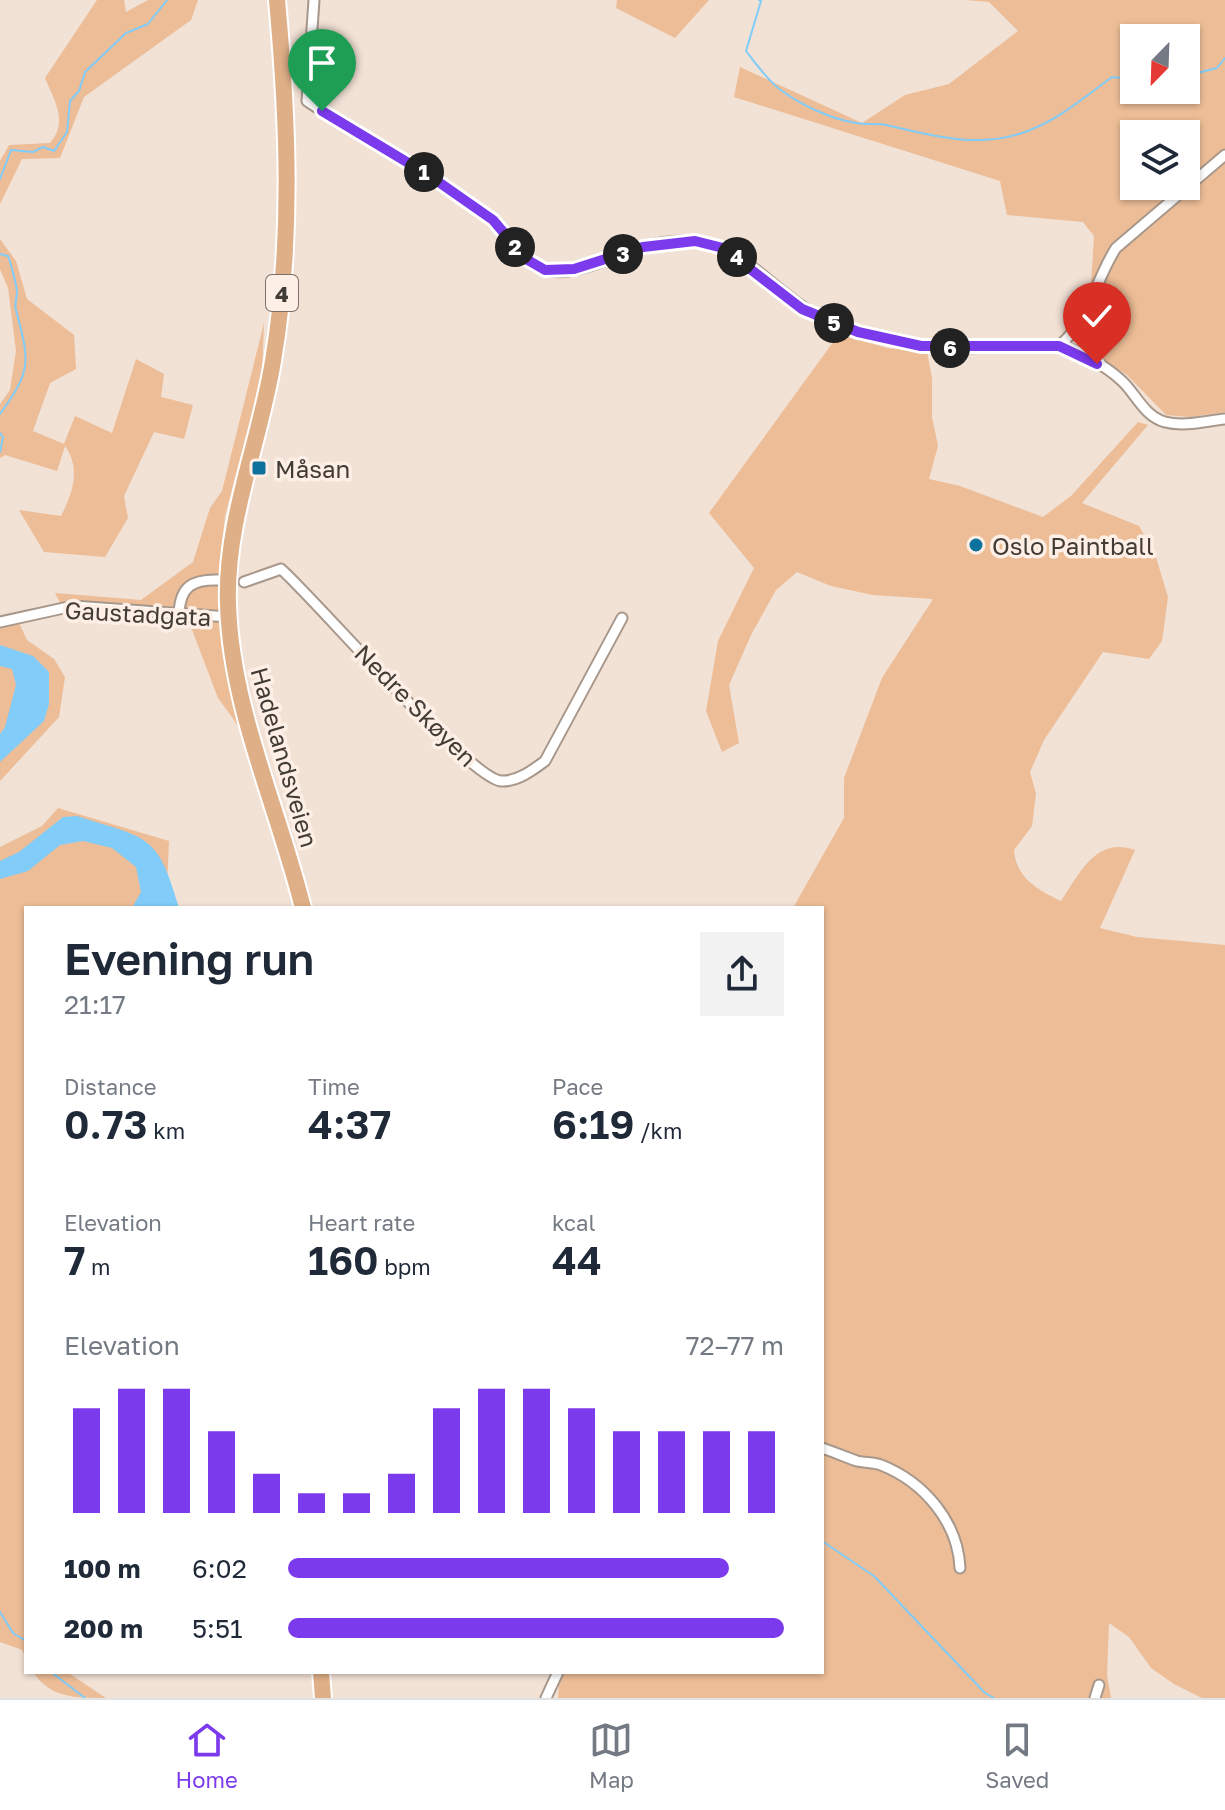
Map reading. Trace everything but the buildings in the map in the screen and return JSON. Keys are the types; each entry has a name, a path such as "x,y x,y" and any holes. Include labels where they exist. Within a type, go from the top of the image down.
{"highway":[{"name":"4","path":"229,617 231,550 270,380 284,268 286,133 277,0"},
{"name":"Hadelandsveien","path":"229,617 241,699 302,906"}],"street":[{"path":"314,0 307,101 430,176 493,220 526,259 545,270 574,269 643,247 695,241 714,245 737,257 802,309 870,336 934,347 1059,346 1122,380 1147,411 1160,420 1176,424 1225,419"},
{"path":"1059,346 1074,333 1087,315 1105,265 1116,248 1225,155"},
{"name":"Nedre Skøyen","path":"244,582 281,569 427,721 487,777 502,781 530,773 545,761 622,618"},
{"path":"179,614 181,598 189,584 199,580 219,580"},
{"name":"Gaustadgata","path":"0,622 73,606 229,617"},
{"path":"824,1449 860,1462 880,1465 922,1492 940,1508 952,1531 959,1552 960,1568"},
{"path":"546,1698 557,1674"},
{"path":"1095,1698 1099,1685"}],"shaded area":[{"path":"97,0 124,0 126,12 148,0 198,0 191,20 84,97 60,158 22,159 0,204 0,161 9,145 50,143 56,135 58,111 45,78"},
{"path":"617,0 709,0 675,38 616,8"},
{"path":"965,0 1225,0 1225,412 1189,417 1166,415 1127,375 1071,339 1090,300 1094,236 1083,222 1007,215 1000,181 734,97 740,67 862,123 905,95 949,84 1018,31 989,2"},
{"path":"0,239 16,261 27,299 74,335 76,369 50,383 33,431 64,444 75,416 112,433 136,359 164,374 161,397 193,405 184,439 154,432 124,496 128,518 105,557 44,552 19,510 61,516 74,481 73,463 65,446 57,471 5,455 0,458 0,404 10,390 16,351 8,288 0,269"},
{"path":"264,323 262,376 225,516 219,573 221,632 239,727 218,698 191,627 64,610 55,593 141,600 193,562 210,508 222,491"},
{"path":"839,334 887,348 927,352 932,378 932,417 938,446 929,479 960,486 1043,517 1071,496 1138,422 1148,425 1082,503 1139,526 1155,554 1168,597 1162,641 1149,659 1103,652 1044,740 1030,772 1036,794 1032,826 1014,850 1024,876 1061,901 1082,869 1099,853 1121,847 1135,850 1100,928 1137,937 1225,945 1225,1698 1202,1698 1174,1684 1151,1668 1129,1637 1109,1623 1107,1675 1111,1698 558,1698 560,1674 824,1674 824,906 794,906 844,818 844,778 882,678 933,599 873,595 831,586 797,572 776,590 751,635 729,685 739,743 722,752 706,711 718,641 754,568 709,513"},
{"path":"19,623 27,640 54,659 65,677 59,717 0,781 0,626"},
{"path":"58,808 169,841 166,906 24,906 24,1654 22,1650 0,1642 0,847 42,826"},
{"path":"35,1674 70,1674 106,1698 64,1695 40,1681"}],"water":[{"path":"0,645 33,656 49,672 49,704 44,721 0,762 0,734 5,727 16,685 12,669 0,666"},
{"path":"77,816 120,829 146,842 164,865 178,906 133,906 141,892 136,867 112,848 83,841 60,845 28,871 0,879 0,861 19,852 63,817"}],"waterway":[{"path":"0,179 11,150 33,152 43,147 54,151 67,132 70,101 79,91 85,72 126,33 148,24 167,0"},
{"path":"759,0 746,51 769,80 786,94 815,110 846,121 969,140 1002,138 1044,124 1112,77 1120,78"},
{"path":"1200,72 1217,68 1225,58"},
{"path":"0,254 8,256 13,274 17,292 15,308 25,353 23,375 0,414"},
{"path":"0,433 3,437 0,452"},
{"path":"824,1542 874,1576 985,1693 994,1698"},
{"path":"0,1612 13,1633 24,1640"},
{"path":"54,1674 85,1698"}],"place":[{"name":"Måsan","path":"259,468"},
{"name":"Oslo Paintball","path":"976,545"}],"route":[{"path":"322,111 430,176 493,220 526,259 545,270 574,269 643,247 674,241 695,241 723,248 802,309 858,332 921,346 1059,346 1097,364"}]}
